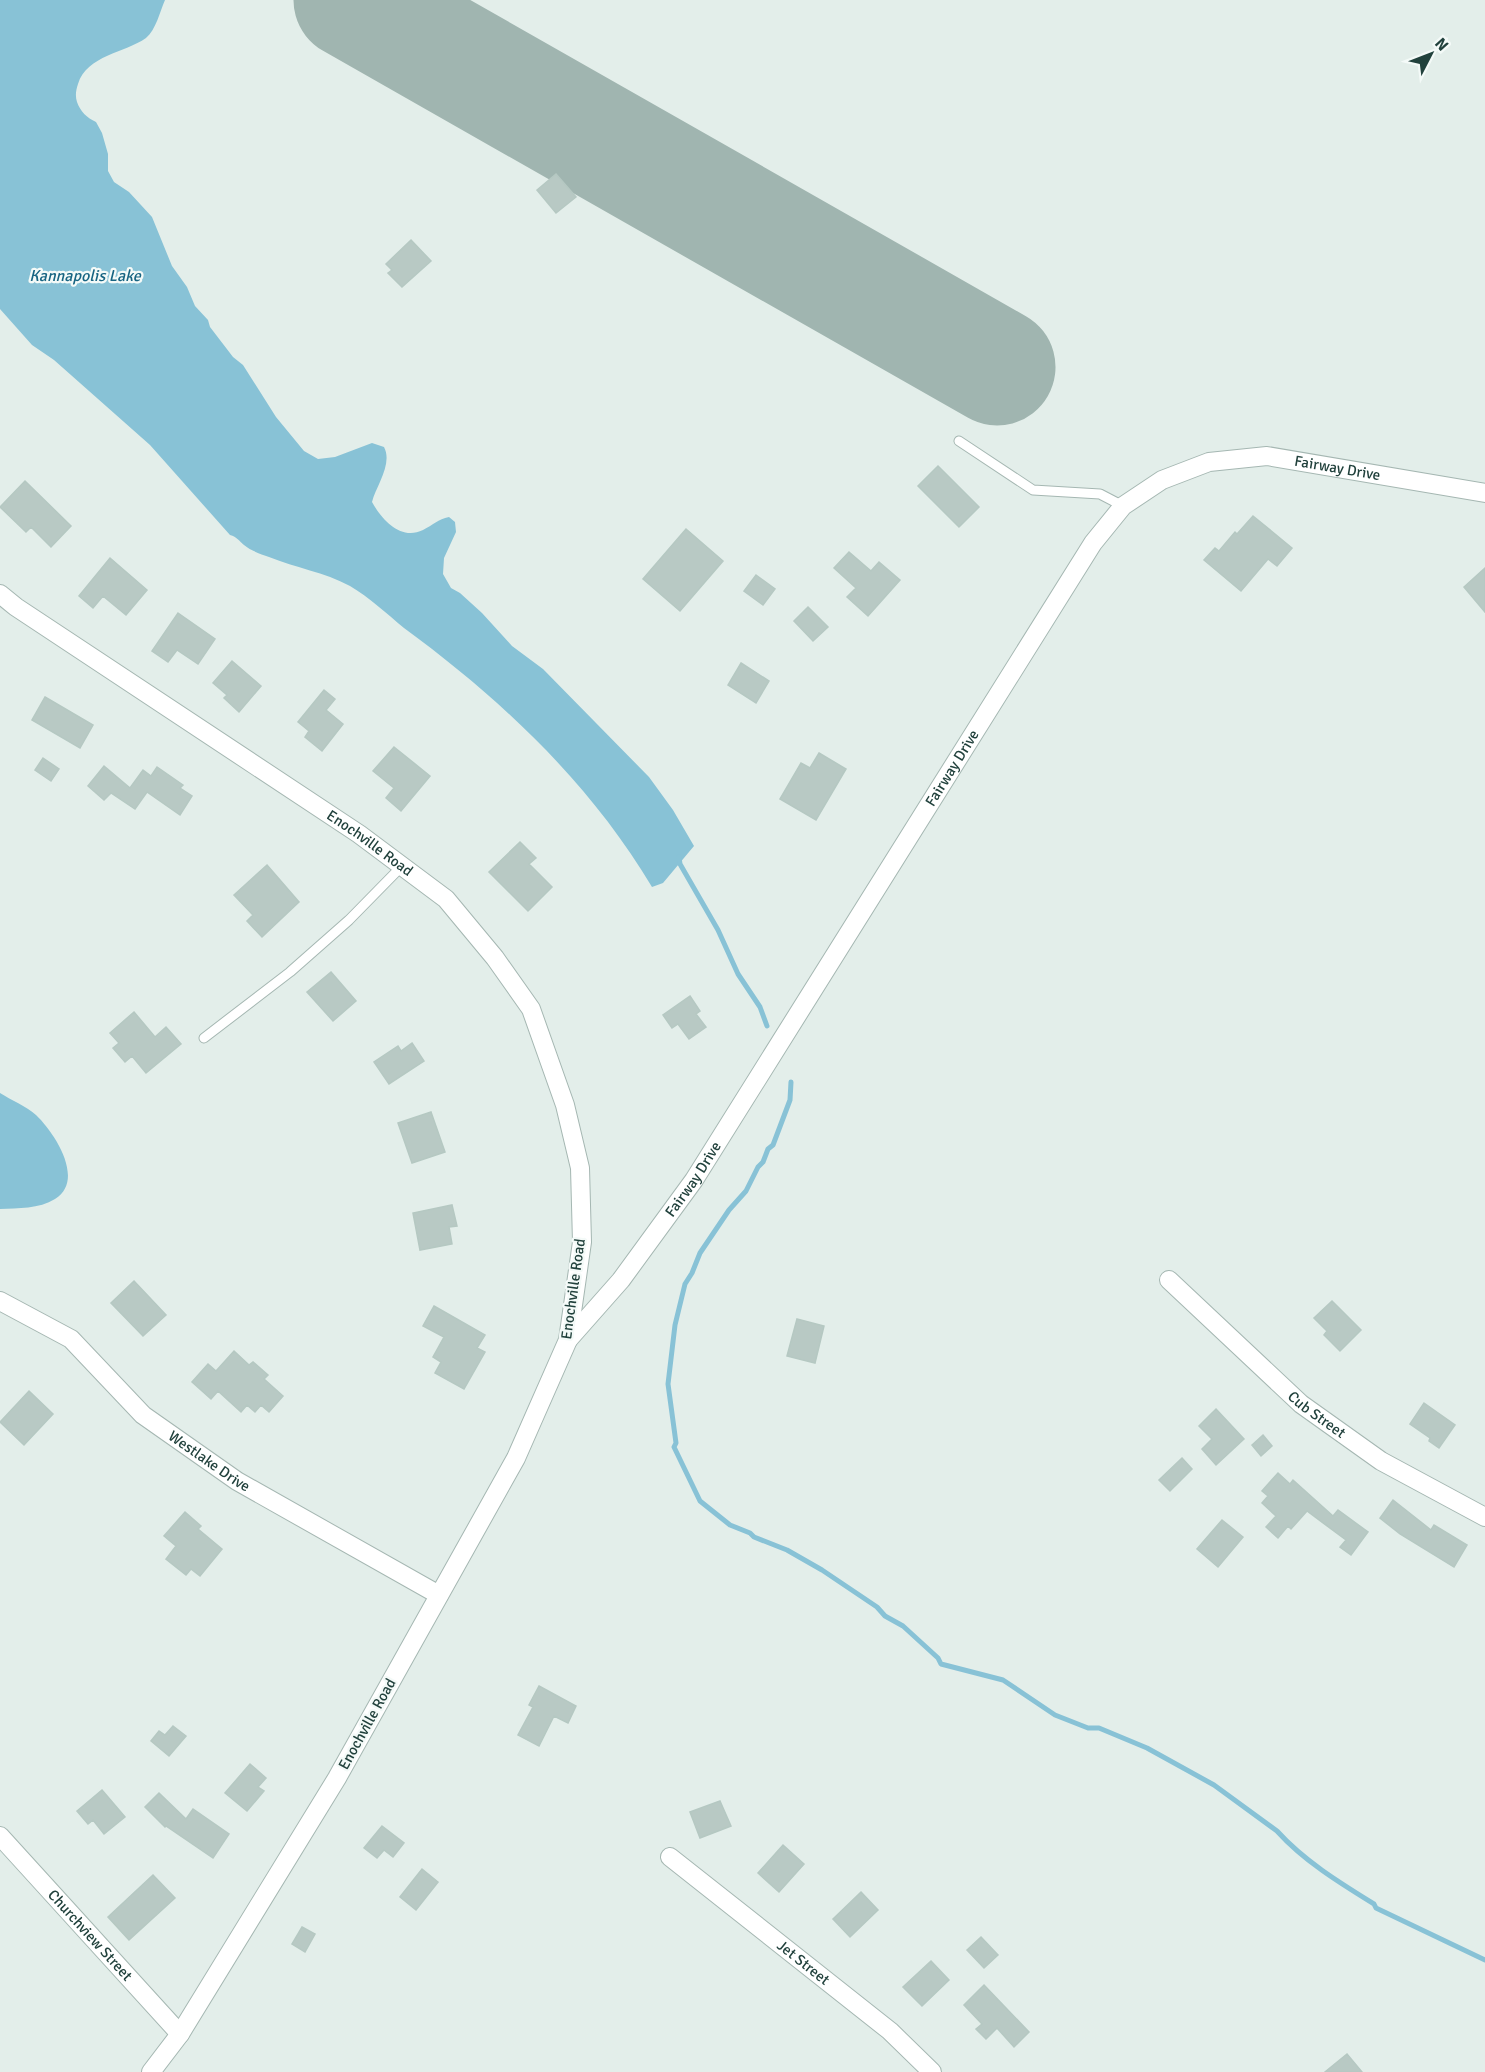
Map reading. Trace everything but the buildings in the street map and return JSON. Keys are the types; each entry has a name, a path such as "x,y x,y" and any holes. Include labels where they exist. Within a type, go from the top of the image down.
{"street":[{"name":"Fairway Drive","path":"568,1340 621,1280 694,1180 1093,543 1123,506 1162,480 1209,462 1267,456 1485,493"},
{"name":"Enochville Road","path":"0,594 16,607 349,827 446,899 495,958 531,1009 565,1105 580,1168 582,1242 568,1340 516,1458 337,1778 180,2034 150,2072"},
{"name":"Cub Street","path":"1169,1280 1301,1404 1381,1461 1485,1518"},
{"name":"Westlake Drive","path":"0,1301 71,1339 143,1415 237,1481 439,1595"},
{"name":"Churchview Street","path":"0,1836 180,2034"},
{"name":"Jet Street","path":"670,1857 890,2031 932,2072"}],"lane":[{"path":"959,441 1033,490 1100,494 1123,506"},
{"path":"204,1038 290,972 349,920 402,866"}],"water":[{"name":"Kannapolis Lake","path":"0,0 165,0 155,25 146,38 89,67 77,86 78,105 84,114 96,122 102,133 108,154 108,171 114,182 129,192 152,217 172,266 187,287 195,306 208,320 210,327 233,357 243,365 276,417 304,451 318,459 335,457 372,443 384,447 385,468 372,502 381,516 393,527 407,533 423,530 449,517 455,522 456,532 444,558 443,574 451,588 482,613 512,646 543,669 649,777 673,810 694,846 663,883 652,887 628,849 572,778 541,745 475,684 371,600 350,586 256,552 230,535 150,445 54,360 32,345 0,309"},
{"path":"0,1093 36,1115 51,1133 64,1156 68,1180 64,1191 55,1199 42,1205 0,1209"}],"waterway":[{"path":"679,857 680,864 718,930 738,974 760,1007 767,1026"},
{"path":"791,1082 790,1100 773,1145 768,1149 746,1191 729,1210 700,1253 685,1284 675,1325 668,1384 676,1443 674,1447 700,1501 730,1525 787,1550 822,1570 877,1607 885,1616 903,1626 938,1658 941,1664 1003,1680 1055,1715 1088,1728 1099,1728 1147,1748 1214,1785 1277,1831 1311,1862 1374,1904 1376,1908 1485,1960"}],"runway":[{"path":"352,0 997,367"}]}
